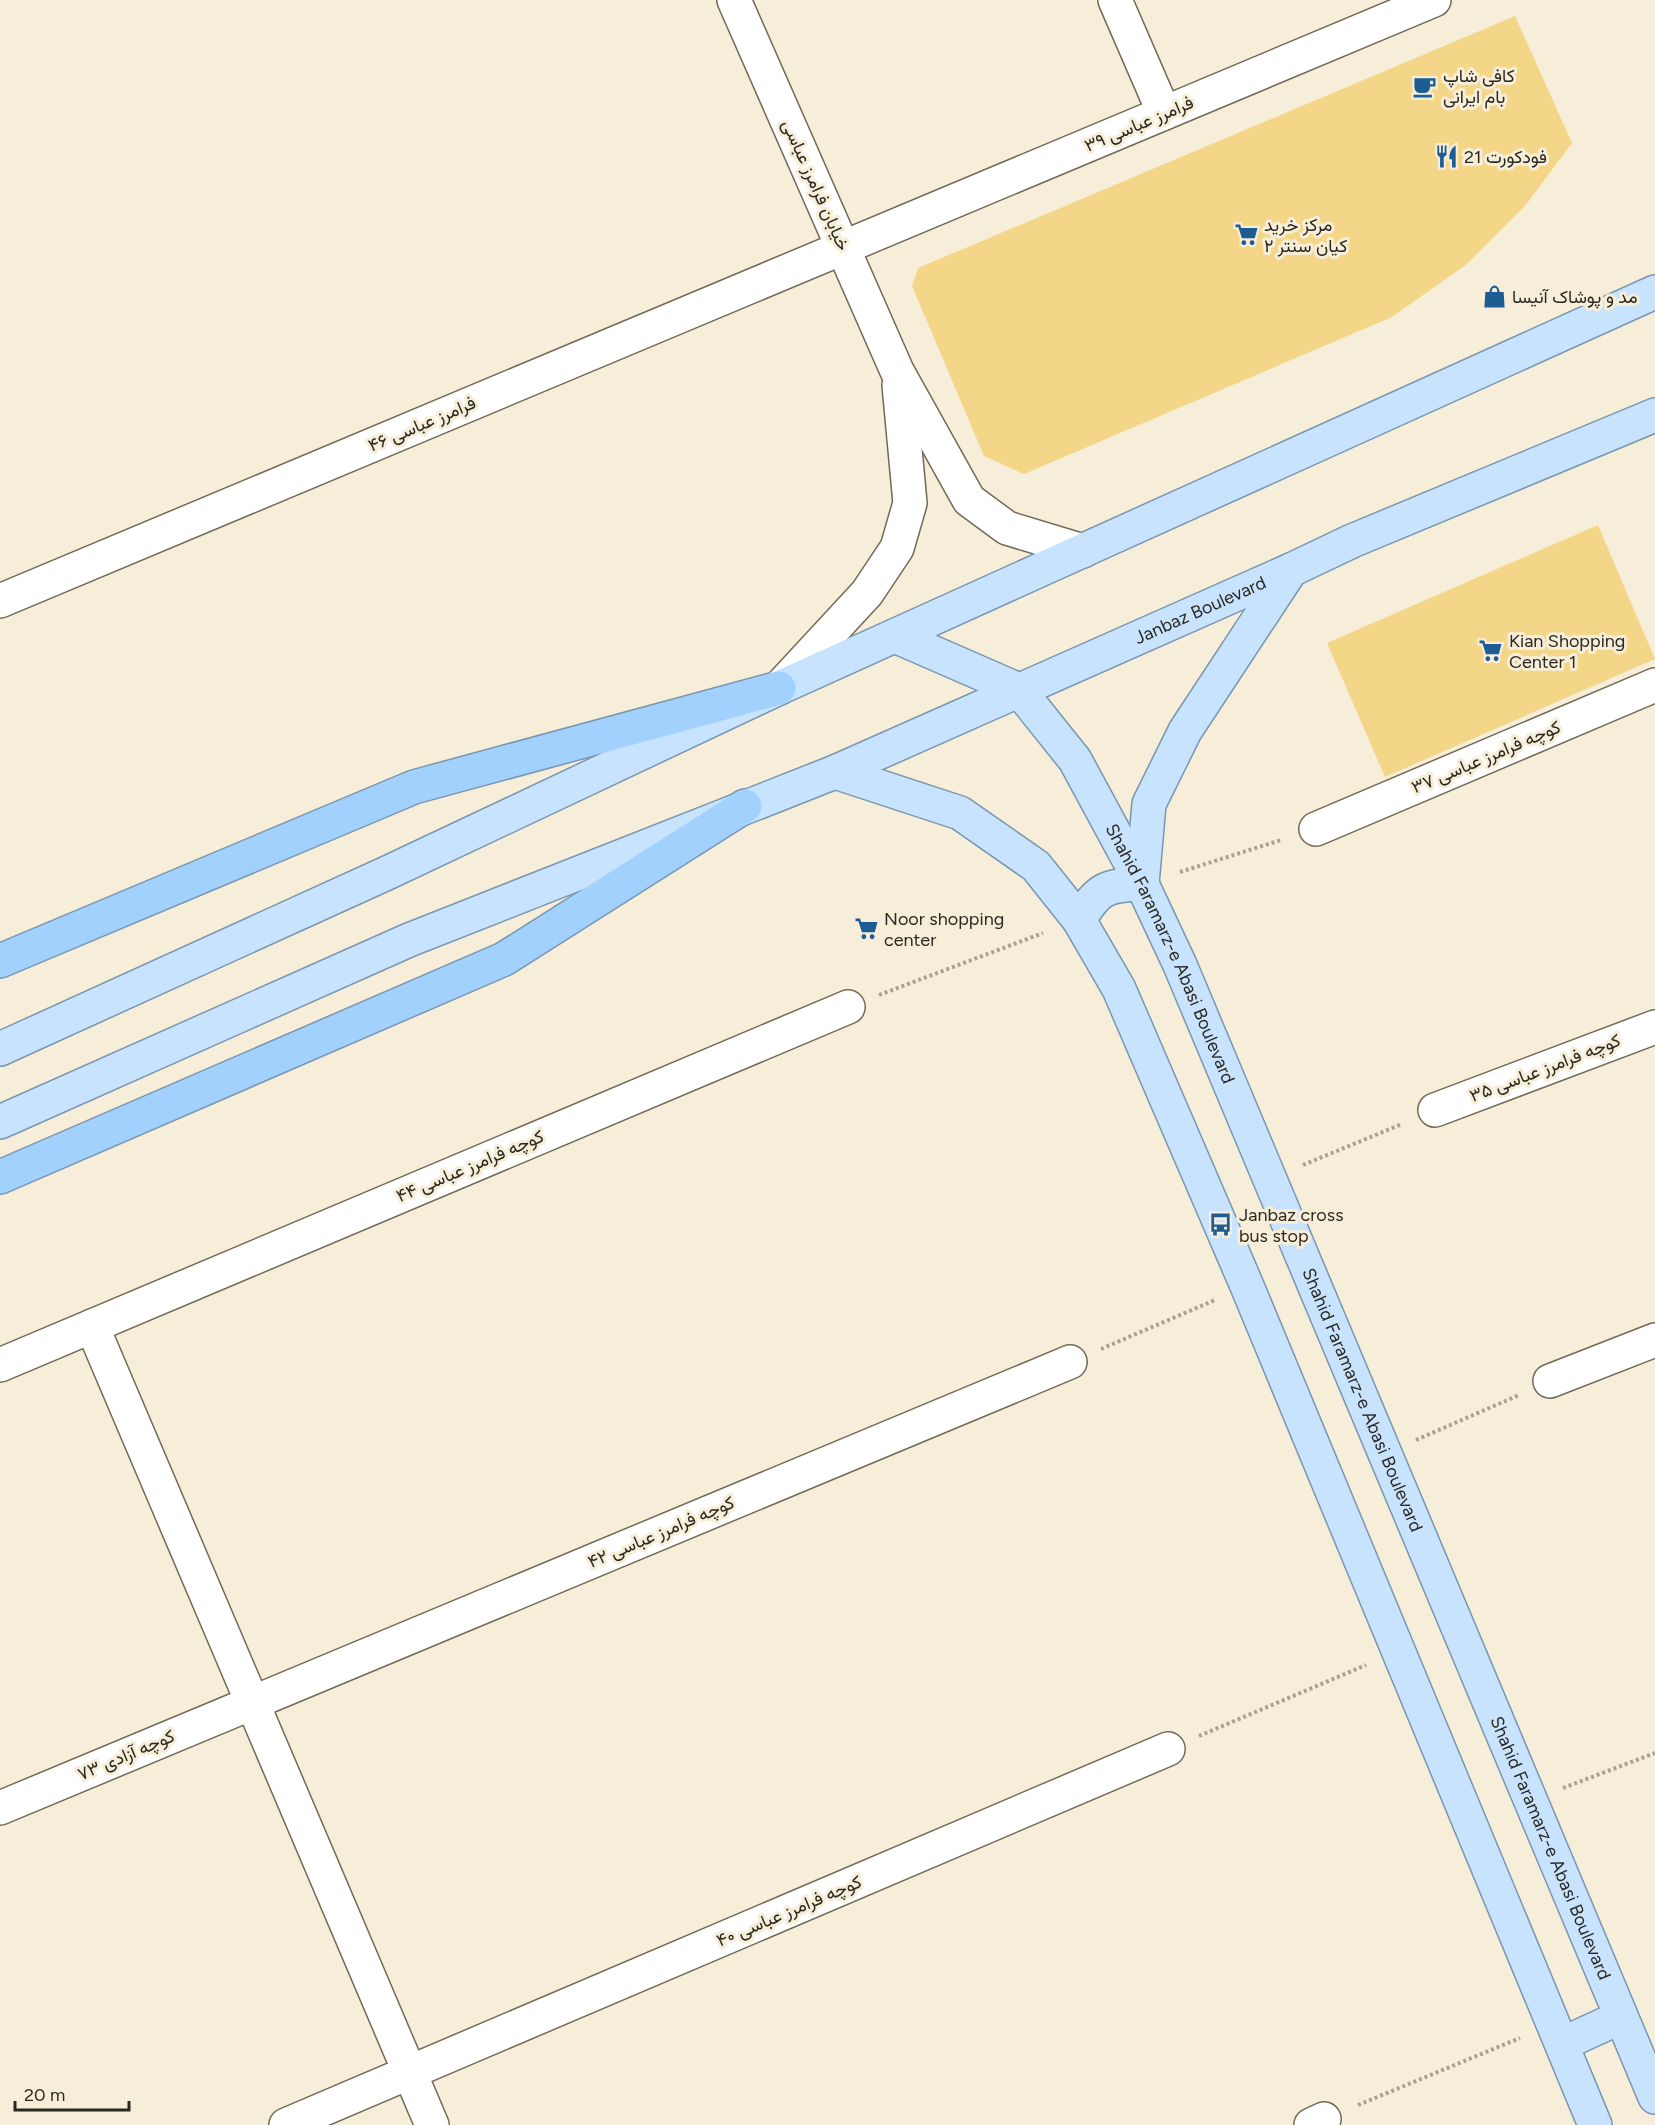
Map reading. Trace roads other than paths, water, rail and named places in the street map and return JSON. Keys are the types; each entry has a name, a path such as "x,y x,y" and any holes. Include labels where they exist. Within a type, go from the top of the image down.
{"highway":[{"path":"0,961 414,787 779,688"},
{"path":"0,1177 504,959 745,806"}],"main road":[{"path":"0,1049 387,873 779,688 1655,292"},
{"name":"Janbaz Boulevard","path":"0,1122 409,940 835,772 1353,541 1655,415"},
{"path":"1079,920 1090,902 1104,889 1142,884 1149,804 1185,731 1291,570"},
{"path":"894,636 1019,690"},
{"name":"Shahid Faramarz-e Abasi Boulevard","path":"1019,690 1075,760 1142,884 1180,965 1655,2097"},
{"path":"835,772 960,813 1036,866 1079,920 1119,989 1247,1286 1595,2125"},
{"path":"1558,2034 1621,2017"}],"street":[{"name":"خیابان فرامرز عباسی","path":"734,0 897,371"},
{"path":"1115,0 1164,113"},
{"name":"فرامرز عباسی ۳۹","path":"843,248 1434,0"},
{"name":"فرامرز عباسی ۴۶","path":"0,601 843,248"},
{"path":"897,371 969,500 1006,528 1083,551"},
{"path":"779,688 867,593 897,548 910,503 897,371"},
{"name":"کوچه فرامرز عباسی ۳۷","path":"1316,829 1655,685"},
{"name":"کوچه فرامرز عباسی ۴۴","path":"0,1365 848,1007"},
{"name":"کوچه فرامرز عباسی ۳۵","path":"1436,1110 1655,1027"},
{"path":"92,1326 432,2125"},
{"path":"1550,1382 1655,1340"},
{"name":"کوچه فرامرز عباسی ۴۲","path":"252,1702 1070,1362"},
{"name":"کوچه آزادی ۷۳","path":"0,1808 252,1702"},
{"name":"کوچه فرامرز عباسی ۴۰","path":"286,2125 1168,1749"}],"place":[{"name":"کافی شاپ بام ایرانی","path":"1425,86"},
{"name":"فودکورت 21","path":"1446,157"},
{"name":"مرکز خرید کیان سنتر ۲","path":"1246,235"},
{"name":"مد و پوشاک آنیسا","path":"1494,297"},
{"name":"Kian Shopping Center 1","path":"1491,651"},
{"name":"Noor shopping center","path":"866,929"},
{"name":"Janbaz cross bus stop","path":"1221,1225"}]}
